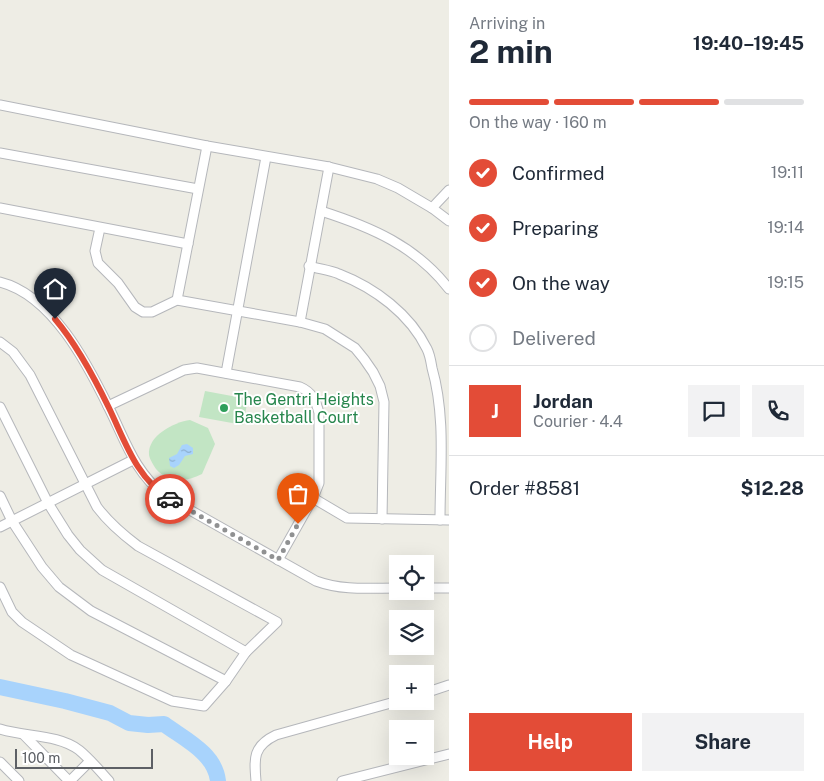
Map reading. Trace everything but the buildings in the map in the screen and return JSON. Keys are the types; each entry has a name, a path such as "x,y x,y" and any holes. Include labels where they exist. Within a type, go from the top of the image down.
{"street":[{"path":"0,106 266,157 329,167 377,180 398,188 432,208 449,221"},
{"path":"177,300 207,146"},
{"path":"0,153 198,189"},
{"path":"226,373 266,157"},
{"path":"300,322 329,167"},
{"path":"432,208 449,190"},
{"path":"0,208 188,244"},
{"path":"321,211 358,222 392,239 448,284"},
{"path":"100,228 95,251 98,262 118,283 135,307 142,312 152,312 177,300 300,322 325,329 355,348 373,372 380,386 384,402 382,519"},
{"path":"310,266 337,273 381,296 400,312 427,350 438,390 444,520 347,518 313,498"},
{"path":"0,282 25,292 48,311 76,346 108,406 133,460 147,481 166,496 316,581 336,587 389,588"},
{"path":"0,342 17,357 30,375 96,507 106,519 138,546 277,622 246,652 226,681 204,706 172,701 71,655 22,622 12,612 0,587"},
{"path":"108,406 184,370 197,368 300,387 307,390 317,404 319,413 319,482 313,498 278,560"},
{"path":"0,407 48,502 74,542 102,570 246,652"},
{"path":"0,527 133,460"},
{"path":"0,496 12,521 50,578 74,600 226,681"},
{"path":"434,588 449,588"},
{"path":"434,690 449,685"},
{"path":"256,781 256,753 265,741 276,735 389,704"},
{"path":"0,729 55,740 69,745 78,750 110,781"},
{"path":"23,734 69,781 90,761"},
{"path":"342,781 449,754"},
{"path":"0,762 19,781"}],"green space":[{"name":"The Gentri Heights Basketball Court","path":"205,391 248,399 243,425 199,417"},
{"path":"190,420 208,428 215,444 202,474 184,480 166,477 152,463 149,455 152,442 169,427"}],"water":[{"path":"187,444 193,448 193,454 185,456 179,465 174,468 170,466 169,458 177,454 182,445"}],"waterway":[{"path":"0,687 110,713 129,723 164,724 189,741 205,755 216,771 218,781"}],"way so far":[{"path":"170,499 278,560 298,524"}],"place":[{"name":"The Gentri Heights Basketball Court","path":"224,408"}],"route":[{"path":"55,319 76,346 108,406 133,460 147,481 170,499"}]}
